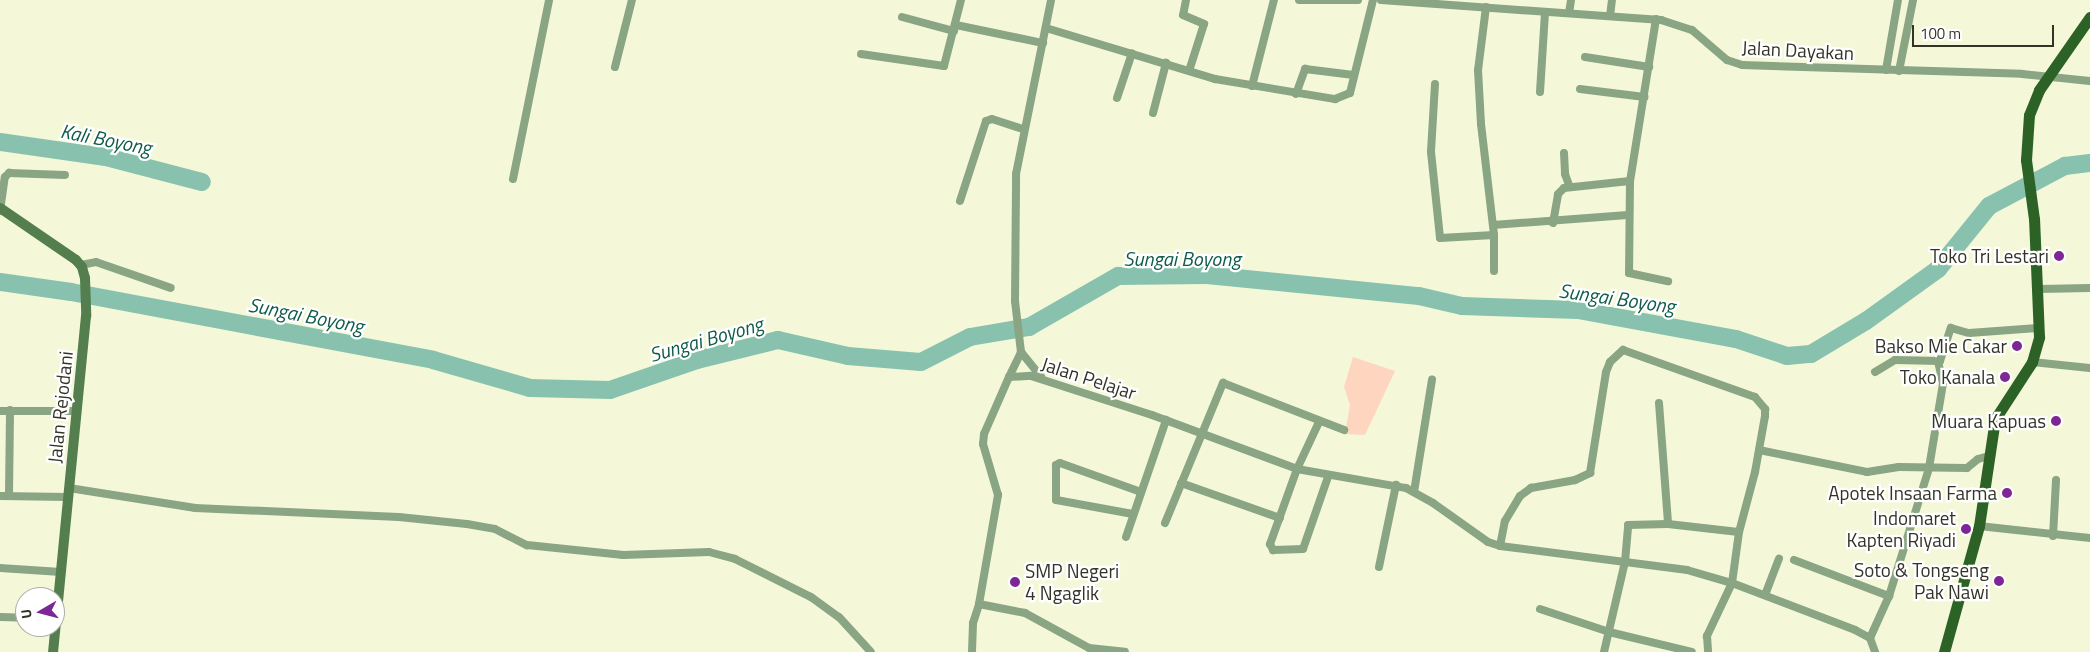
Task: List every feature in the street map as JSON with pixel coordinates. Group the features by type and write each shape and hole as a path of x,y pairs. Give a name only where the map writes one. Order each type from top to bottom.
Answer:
{"main road":[{"path":"1944,652 1979,526 1998,409 2032,362 2039,328 2039,289 2034,219 2026,160 2029,115 2047,78 2090,17"},
{"path":"0,209 81,265"},
{"name":"Jalan Rejodani","path":"59,587 86,316 85,278 81,265"},
{"name":"Jalan Rejodani","path":"53,652 54,637"}],"street":[{"path":"513,179 549,0"},
{"path":"615,67 632,0"},
{"path":"861,54 942,67 962,0"},
{"path":"972,652 973,624 979,604 998,495 983,444 984,434 1021,352 1015,301 1014,196 1023,129 1051,0"},
{"path":"1186,0 1183,15 1204,26 1189,71"},
{"path":"1252,86 1274,0"},
{"path":"1299,0 1358,0"},
{"path":"1046,28 1189,71 1252,86 1324,99 1345,96 1350,93 1373,0"},
{"name":"Jalan Dayakan","path":"1381,0 1656,19 1692,30 1734,63 1899,71 2022,74 2090,81"},
{"path":"1569,13 1571,0"},
{"path":"1610,16 1612,0"},
{"path":"1886,70 1898,0"},
{"path":"1899,71 1913,0"},
{"path":"1486,7 1478,70 1481,124 1494,235 1494,271"},
{"path":"1540,92 1545,12"},
{"path":"902,17 1043,43"},
{"path":"1656,19 1630,181 1628,215 1629,273 1668,281"},
{"path":"1116,98 1132,53"},
{"path":"1585,58 1649,67"},
{"path":"1153,113 1166,64"},
{"path":"1296,94 1305,69 1354,75"},
{"path":"1435,84 1431,152 1440,238 1494,235"},
{"path":"1580,89 1645,97"},
{"path":"960,201 986,121 992,119 1023,129"},
{"path":"1564,153 1565,174 1569,186"},
{"path":"0,209 5,177 8,173 64,175"},
{"path":"1553,223 1560,191 1569,186 1630,181"},
{"path":"1493,225 1553,223 1628,215"},
{"path":"81,265 96,262 171,288"},
{"path":"2039,289 2090,288"},
{"path":"1875,652 1870,638 1889,596 1929,468 1944,383 1938,362 1951,328 1967,332 2039,328"},
{"path":"1500,546 1505,521 1520,496 1531,488 1575,480 1590,473 1606,372 1610,362 1623,350 1755,397 1765,409 1759,450 1739,532 1732,583 1707,636 1708,652"},
{"path":"1021,352 1041,377"},
{"path":"1875,372 1895,360 1938,362"},
{"path":"2032,362 2090,368"},
{"name":"Jalan Pelajar","path":"1010,377 1041,377 1166,420 1297,469 1328,477 1396,485 1414,492 1488,542 1500,546 1687,570 1732,583 1870,638"},
{"path":"1414,492 1432,379"},
{"path":"1166,523 1223,383 1319,422 1344,430"},
{"path":"1660,403 1668,524"},
{"path":"9,495 10,410"},
{"path":"0,411 76,411"},
{"path":"1126,537 1166,420"},
{"path":"1319,422 1297,469 1271,549 1278,552 1302,550 1328,477"},
{"path":"1759,450 1867,472 1899,467 1967,468 1978,459 1989,456"},
{"path":"1133,514 1056,500 1056,464 1060,463 1141,492"},
{"path":"2053,536 2056,480"},
{"path":"1181,483 1280,518"},
{"path":"1379,567 1396,485"},
{"path":"0,496 69,493 195,508 399,518 476,525 495,529 528,545 623,555 709,552 735,559 811,597 839,617 871,652"},
{"path":"1604,652 1626,562 1628,525 1668,524 1739,532"},
{"path":"1979,526 2053,536 2090,538"},
{"path":"1765,596 1779,560"},
{"path":"1794,560 1889,596"},
{"path":"0,568 61,572"},
{"path":"979,604 1025,613 1089,648 1125,652"},
{"path":"1540,610 1609,632 1688,651"},
{"path":"0,617 15,618"}],"shaded area":[{"path":"1353,357 1395,371 1365,435 1345,434 1350,405 1344,387"}],"waterway":[{"name":"Kali Boyong","path":"0,142 106,157 202,182"},
{"name":"Sungai Boyong","path":"0,282 71,292 433,360 530,388 610,390 697,360 778,340 848,356 921,362 970,337 1029,327 1118,276 1207,275 1419,296 1462,306 1578,310 1736,339 1787,356 1811,354 1866,321 1938,269 1989,206 2065,166 2090,163"}],"place":[{"name":"Toko Tri Lestari","path":"2059,256"},
{"name":"Bakso Mie Cakar","path":"2017,346"},
{"name":"Toko Kanala","path":"2005,377"},
{"name":"Muara Kapuas","path":"2056,421"},
{"name":"Apotek Insaan Farma","path":"2007,493"},
{"name":"Indomaret Kapten Riyadi","path":"1966,529"},
{"name":"Soto & Tongseng Pak Nawi","path":"1999,581"},
{"name":"SMP Negeri 4 Ngaglik","path":"1015,582"}]}
